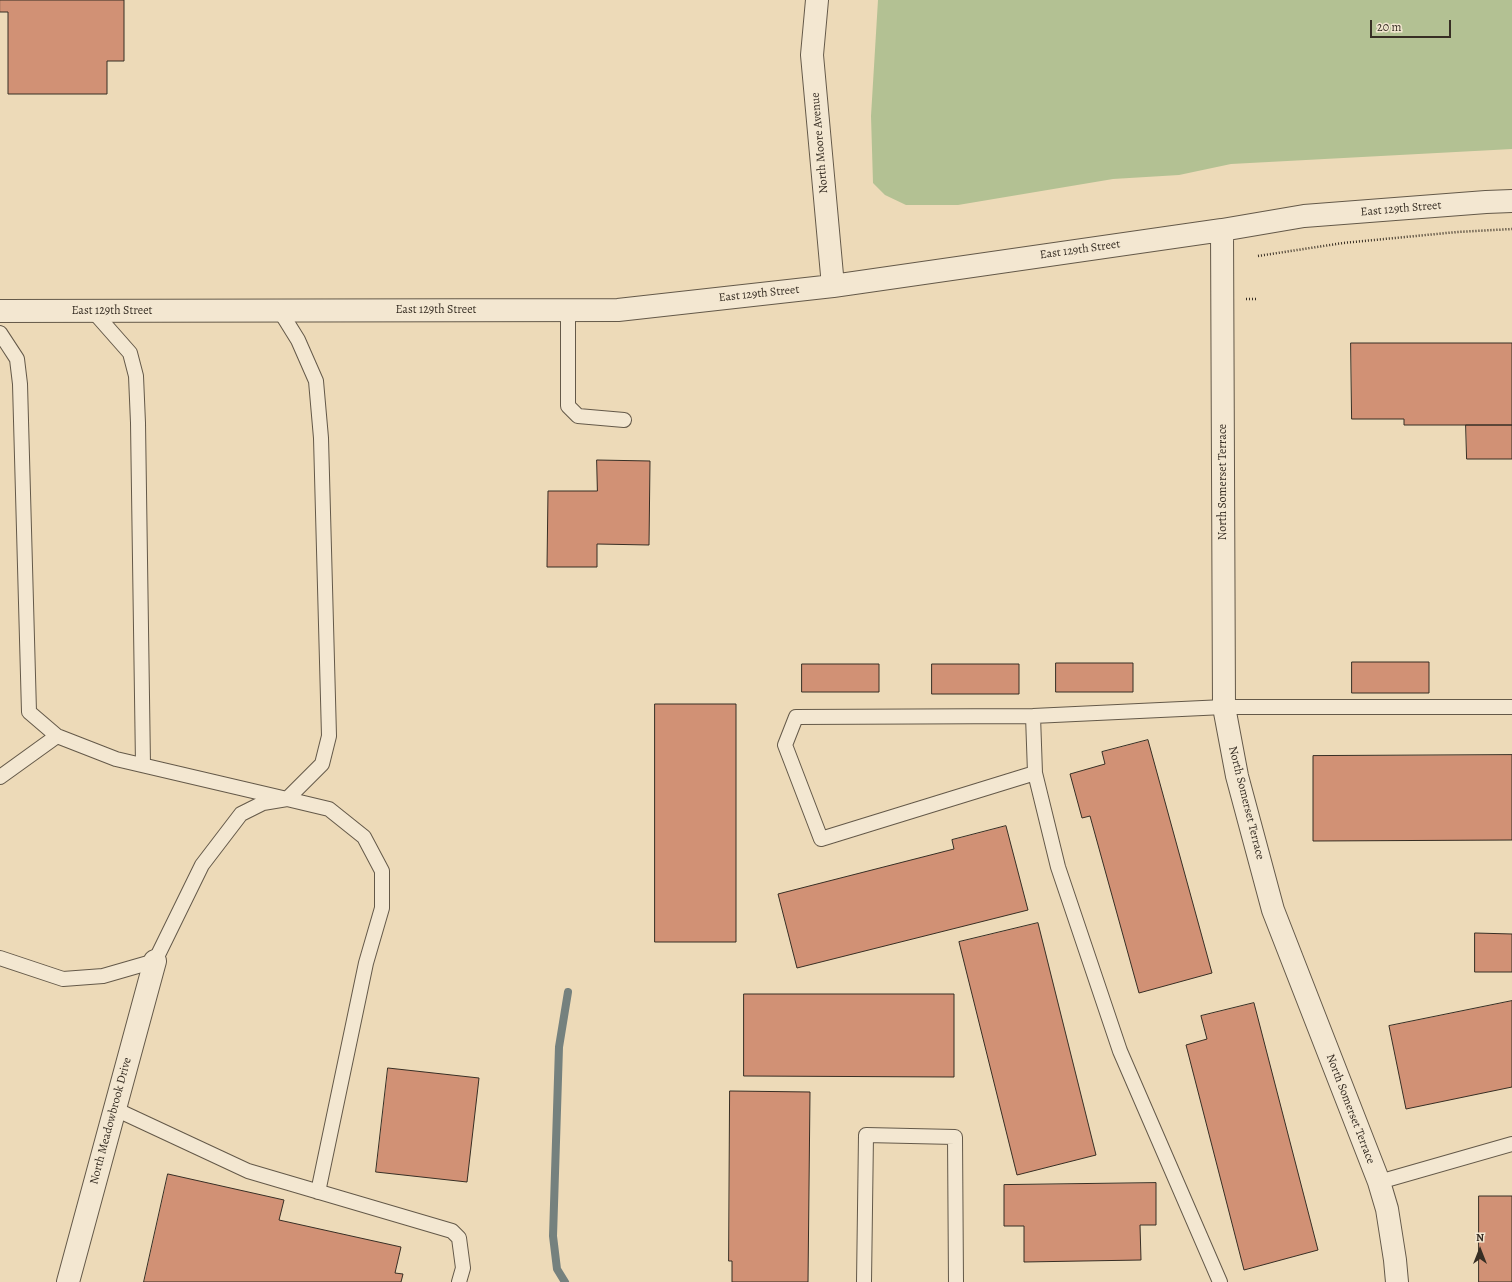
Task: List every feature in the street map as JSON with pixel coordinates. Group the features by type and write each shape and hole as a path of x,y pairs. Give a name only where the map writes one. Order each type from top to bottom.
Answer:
{"street":[{"name":"North Moore Avenue","path":"817,0 812,55 833,286"},
{"name":"East 129th Street","path":"0,311 618,310 833,286 1222,230 1304,216 1512,201"},
{"name":"North Somerset Terrace","path":"1222,230 1224,707 1237,776 1273,910 1378,1182 1387,1209 1397,1282"},
{"name":"North Meadowbrook Drive","path":"68,1282 155,961"}],"lane":[{"path":"568,310 568,406 578,416 624,420"},
{"path":"93,311 130,353 136,376 143,765"},
{"path":"0,958 63,979 103,976 155,961 202,865 241,814 264,803 287,799 322,764 329,736 321,438 316,381 298,340 280,311"},
{"path":"0,332 17,359 20,384 29,712 57,736 116,759 329,809 364,837 382,871 382,908 366,963 318,1192"},
{"path":"1035,773 821,839 785,745 796,717 1034,716 1224,707 1512,707"},
{"path":"1034,716 1035,773 1058,867 1120,1051 1220,1282"},
{"path":"0,777 57,736"},
{"path":"115,1110 248,1171 452,1231 459,1238 463,1268 459,1282"},
{"path":"864,1282 866,1135 954,1137 956,1282"},
{"path":"1378,1182 1512,1144"}],"path":[{"path":"1258,256 1343,243 1457,232 1512,229"}],"green space":[{"path":"878,0 1512,0 1512,149 1231,164 1179,175 1113,179 958,205 906,205 885,195 873,183 871,116"}],"building":[{"path":"0,0 124,0 124,61 107,61 107,94 8,94 8,12 0,12"},
{"path":"1351,343 1512,343 1512,425 1404,425 1404,419 1352,419"},
{"path":"1466,425 1512,425 1512,459 1467,459"},
{"path":"597,460 650,461 649,545 597,544 597,567 547,567 548,491 597,491"},
{"path":"1352,662 1429,662 1429,693 1352,693"},
{"path":"1056,663 1133,663 1133,692 1056,692"},
{"path":"802,664 879,664 879,692 802,692"},
{"path":"932,664 1019,664 1019,694 932,694"},
{"path":"655,704 736,704 736,942 655,942"},
{"path":"1148,740 1212,973 1139,993 1090,816 1082,818 1070,774 1105,764 1102,752"},
{"path":"1512,755 1512,840 1313,841 1313,756"},
{"path":"1006,826 1028,910 797,968 778,894 954,849 952,840"},
{"path":"1038,923 1096,1155 1017,1175 959,942"},
{"path":"1475,933 1512,934 1512,972 1475,972"},
{"path":"744,994 954,994 954,1077 744,1076"},
{"path":"1512,1001 1512,1087 1406,1109 1389,1026"},
{"path":"1254,1003 1318,1250 1244,1270 1186,1045 1207,1039 1201,1016"},
{"path":"388,1068 479,1078 467,1182 376,1172"},
{"path":"730,1091 810,1092 808,1282 732,1282 732,1261 729,1261"},
{"path":"168,1174 284,1200 279,1220 401,1247 395,1273 403,1274 401,1282 144,1282"},
{"path":"1156,1183 1156,1225 1140,1225 1141,1260 1024,1262 1024,1226 1004,1226 1004,1185"},
{"path":"1479,1196 1512,1196 1512,1282 1479,1282"}],"waterway":[{"path":"565,1282 557,1269 553,1236 559,1047 568,992"}]}
